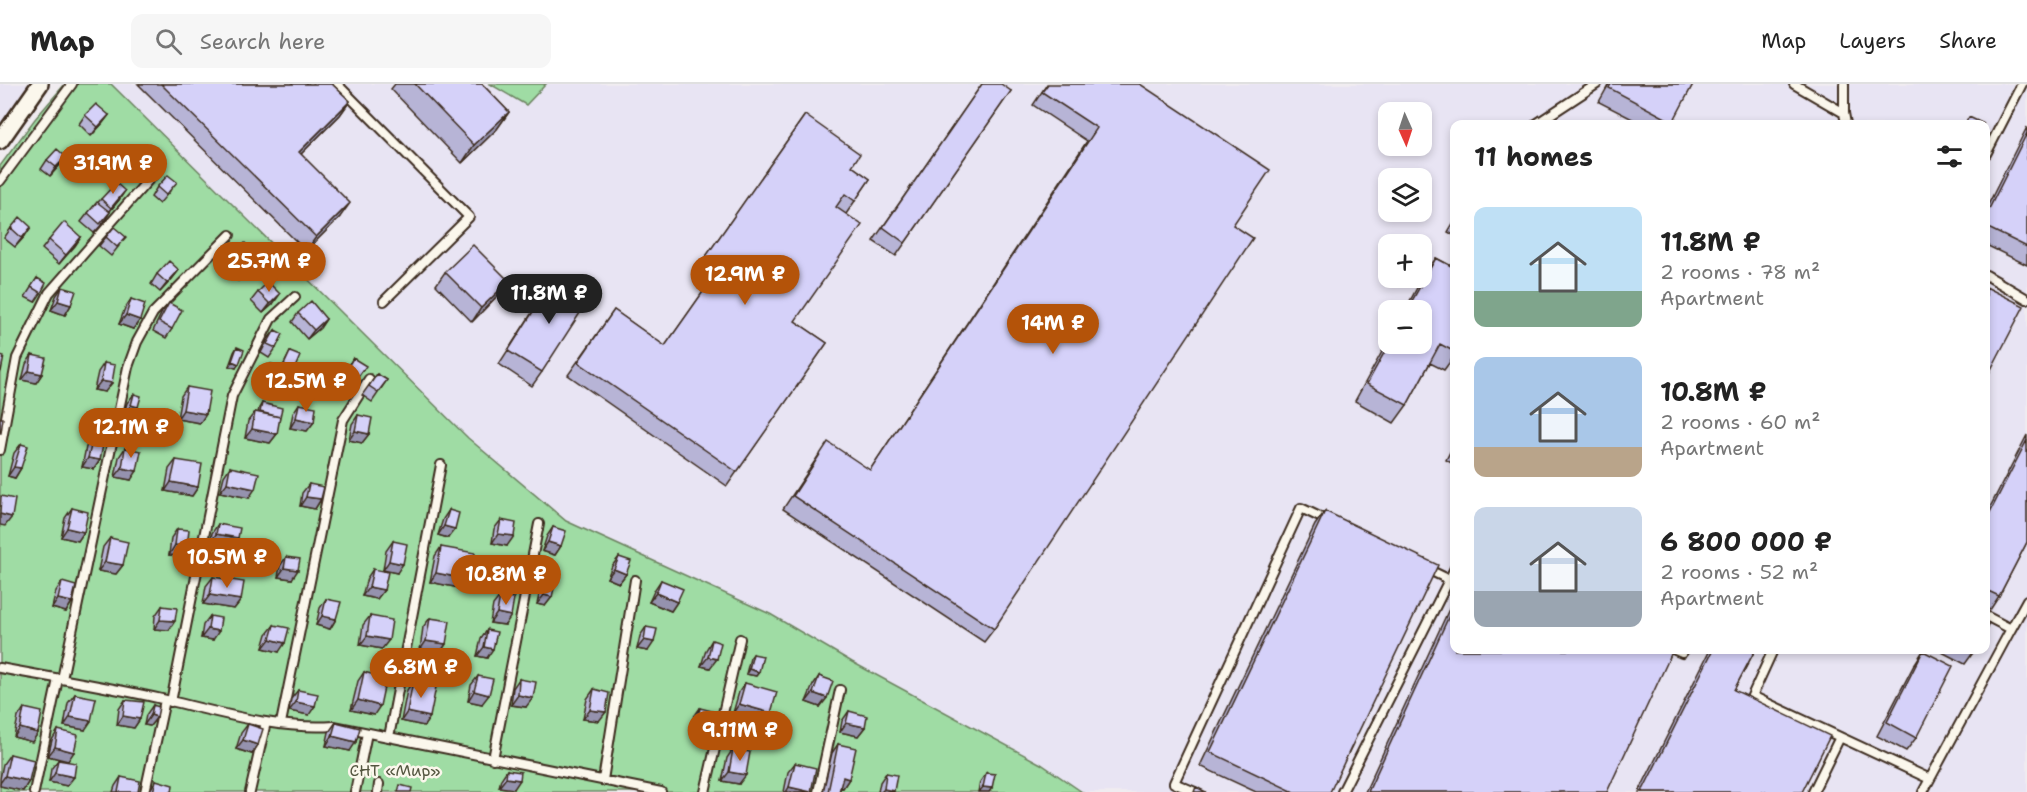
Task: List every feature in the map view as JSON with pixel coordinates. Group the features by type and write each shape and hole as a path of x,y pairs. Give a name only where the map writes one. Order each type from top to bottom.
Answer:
{"street":[{"path":"0,141 40,84"}],"lane":[{"path":"0,181 72,84"},
{"path":"337,84 470,217 384,301"},
{"path":"1542,120 1597,84"},
{"path":"1794,84 1844,113"},
{"path":"1844,84 1845,120"},
{"path":"1990,145 2022,84"},
{"path":"0,450 17,358 49,293 159,168"},
{"path":"34,792 128,368 137,342 153,313 230,235"},
{"path":"1990,277 2027,299"},
{"path":"145,792 168,701 232,396 270,319 295,297"},
{"path":"280,723 343,420 369,379"},
{"path":"389,737 441,465"},
{"path":"1195,792 1174,783 1301,508 1332,523"},
{"path":"493,759 539,525"},
{"path":"1416,564 1448,579"},
{"path":"1342,792 1450,576"},
{"path":"603,780 635,580"},
{"path":"1923,792 2027,600"},
{"path":"1990,618 2011,629"},
{"path":"705,792 740,639"},
{"path":"1771,654 1752,696 1930,779"},
{"path":"0,668 266,722 315,727 334,726 661,792"},
{"path":"818,792 840,690"},
{"path":"250,792 266,722"},
{"path":"355,792 367,733"},
{"path":"1813,792 1840,736"}],"shaded area":[{"path":"0,84 31,84 0,124"},
{"path":"111,84 490,84 526,105 546,84 2027,84 2027,792 1082,792 1041,764 852,662 770,614 566,521 468,438"}],"green space":[{"name":"СНТ «Мир»","path":"65,84 111,84 468,438 566,521 770,614 852,662 1041,764 1082,792 0,792 0,166"},
{"path":"490,84 546,84 526,105"}],"building":[{"path":"161,84 332,84 350,101 299,152 350,203 316,237"},
{"path":"415,84 482,84 509,112 474,145"},
{"path":"982,84 1001,84 1011,91 905,243 883,227"},
{"path":"1048,84 1140,84 1270,170 1233,225 1253,238 994,629 793,496 828,442 870,470 1097,128 1042,92"},
{"path":"1611,84 1693,84 1674,120 1669,120 1609,88"},
{"path":"96,104 109,115 98,127 85,115"},
{"path":"805,115 860,154 852,166 870,179 855,201 845,194 836,207 862,225 795,321 827,343 737,472 578,362 614,310 665,346 717,272 702,262"},
{"path":"2027,133 2027,247 1990,229 1990,207"},
{"path":"57,149 66,157 56,167 47,160"},
{"path":"168,175 177,182 166,195 157,187"},
{"path":"116,183 125,191 111,208 101,199"},
{"path":"97,202 110,212 100,224 88,213"},
{"path":"20,217 31,227 22,238 11,228"},
{"path":"64,222 81,237 66,255 49,240"},
{"path":"114,227 126,237 117,247 106,237"},
{"path":"245,243 259,258 244,272 230,257"},
{"path":"473,245 509,281 481,308 445,272"},
{"path":"1436,258 1450,265 1450,349 1440,344 1407,405 1367,384 1384,354 1432,354 1432,300 1413,300 1419,288 1432,288 1432,265"},
{"path":"169,261 179,270 167,283 157,274"},
{"path":"555,277 589,299 542,372 508,351"},
{"path":"37,278 46,283 41,293 31,287"},
{"path":"268,282 280,294 270,304 258,292"},
{"path":"62,287 76,291 71,305 58,301"},
{"path":"1990,289 2024,306 1990,371"},
{"path":"131,299 145,304 140,320 126,315"},
{"path":"311,301 326,319 314,330 298,313"},
{"path":"169,303 182,310 172,329 159,322"},
{"path":"275,330 283,334 276,348 267,344"},
{"path":"237,347 244,350 239,364 232,361"},
{"path":"290,352 300,356 294,370 284,365"},
{"path":"0,355 4,356 1,372 0,372"},
{"path":"32,355 46,358 42,374 29,371"},
{"path":"353,358 366,366 358,377 346,370"},
{"path":"104,363 115,365 112,383 101,381"},
{"path":"271,364 293,372 287,387 266,379"},
{"path":"377,374 387,380 378,392 369,386"},
{"path":"187,387 210,391 206,414 183,410"},
{"path":"134,394 141,396 138,407 131,405"},
{"path":"262,403 282,408 280,417 260,412"},
{"path":"299,404 316,407 314,422 296,418"},
{"path":"255,412 280,417 277,434 252,429"},
{"path":"358,415 372,418 369,434 355,431"},
{"path":"0,418 3,418 1,433 0,433"},
{"path":"102,422 110,424 108,434 100,433"},
{"path":"93,438 104,440 100,460 88,458"},
{"path":"2027,440 2027,542 1999,596 1990,592 1990,512"},
{"path":"21,444 28,446 21,468 14,467"},
{"path":"125,448 141,451 137,471 122,468"},
{"path":"176,460 202,464 198,487 171,482"},
{"path":"230,467 259,473 255,489 227,483"},
{"path":"309,484 324,487 321,499 306,497"},
{"path":"1,496 15,499 12,517 0,514"},
{"path":"72,508 88,512 84,532 67,528"},
{"path":"449,510 459,513 455,529 444,526"},
{"path":"1325,511 1438,565 1330,792 1294,792 1210,752"},
{"path":"501,520 516,523 514,536 498,534"},
{"path":"218,524 240,528 238,538 216,534"},
{"path":"553,527 566,531 561,546 548,542"},
{"path":"177,529 189,530 187,547 175,545"},
{"path":"110,538 128,542 123,565 105,562"},
{"path":"393,541 407,544 403,564 389,561"},
{"path":"219,543 234,546 231,561 216,558"},
{"path":"441,547 475,553 471,580 436,573"},
{"path":"286,557 300,559 298,570 284,568"},
{"path":"619,557 631,561 626,574 614,569"},
{"path":"373,569 388,572 384,590 369,587"},
{"path":"213,577 244,582 241,600 210,595"},
{"path":"661,580 683,589 677,602 656,593"},
{"path":"62,582 76,586 72,602 58,599"},
{"path":"547,582 555,584 552,597 544,595"},
{"path":"500,596 514,598 511,616 497,613"},
{"path":"326,599 341,602 336,619 322,616"},
{"path":"162,606 177,608 175,621 160,620"},
{"path":"1450,614 1450,654 1671,654 1607,792 1368,792"},
{"path":"210,616 221,618 219,631 208,629"},
{"path":"370,616 392,620 389,640 367,636"},
{"path":"430,618 450,621 446,644 426,641"},
{"path":"274,625 289,628 285,643 270,639"},
{"path":"646,627 657,629 654,642 644,640"},
{"path":"487,630 497,632 493,649 484,647"},
{"path":"712,640 721,643 717,659 708,657"},
{"path":"753,654 763,656 759,672 749,669"},
{"path":"1711,654 1753,654 1734,690 1830,736 1802,792 1642,792"},
{"path":"1921,654 1929,654 1953,666 1916,738 1887,722"},
{"path":"364,672 386,678 380,706 358,700"},
{"path":"478,676 493,679 489,695 474,691"},
{"path":"819,676 833,681 827,698 813,693"},
{"path":"519,679 536,682 533,698 518,695"},
{"path":"413,681 436,687 430,717 407,712"},
{"path":"745,683 777,692 771,713 739,704"},
{"path":"594,689 609,693 606,712 590,710"},
{"path":"298,690 318,694 315,706 296,702"},
{"path":"75,694 96,698 91,721 70,717"},
{"path":"125,700 144,702 140,719 123,716"},
{"path":"153,705 159,707 157,717 151,715"},
{"path":"24,708 42,712 38,733 20,728"},
{"path":"700,708 712,711 709,727 697,724"},
{"path":"849,711 867,716 865,727 846,723"},
{"path":"740,721 750,723 747,735 738,733"},
{"path":"336,722 360,728 356,742 332,736"},
{"path":"248,724 263,729 258,745 243,740"},
{"path":"58,730 78,735 74,752 55,747"},
{"path":"838,744 856,748 849,779 843,777 839,792 828,792"},
{"path":"733,749 750,752 746,775 729,772"},
{"path":"10,754 34,760 29,781 5,776"},
{"path":"58,760 76,763 74,777 55,773"},
{"path":"795,763 816,768 811,792 789,787"},
{"path":"507,770 521,772 520,780 506,778"},
{"path":"886,773 897,775 894,791 884,789"},
{"path":"986,773 995,774 992,788 983,787"},
{"path":"121,777 140,781 138,792 118,792"},
{"path":"156,780 173,785 172,792 153,792"},
{"path":"400,785 412,788 411,792 398,792"},
{"path":"1196,787 1206,792 1194,792"}]}
